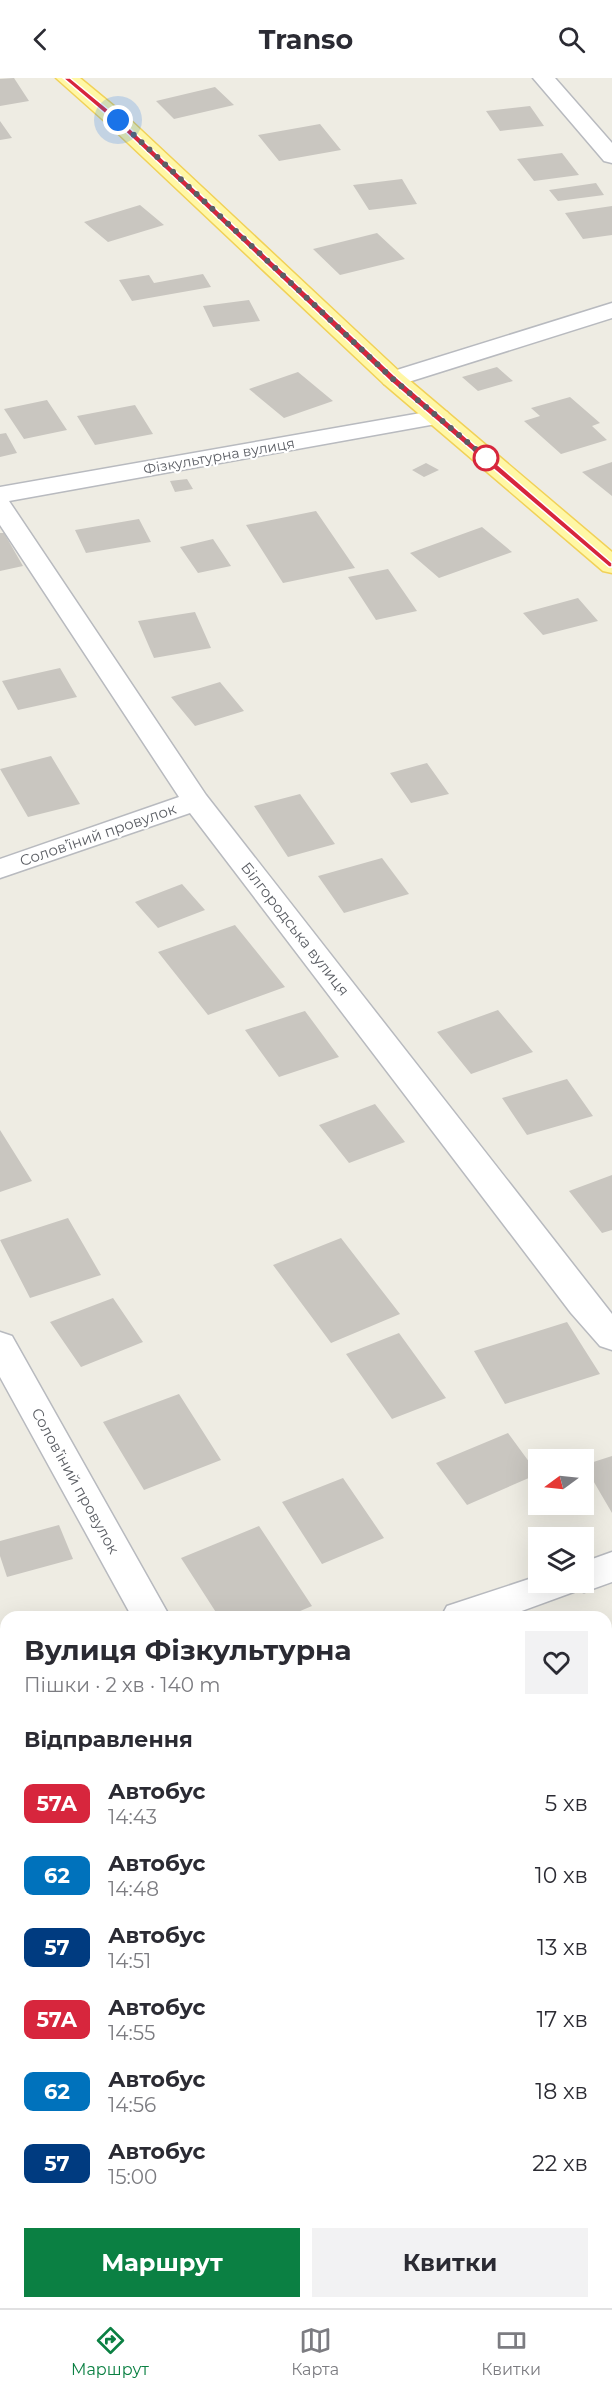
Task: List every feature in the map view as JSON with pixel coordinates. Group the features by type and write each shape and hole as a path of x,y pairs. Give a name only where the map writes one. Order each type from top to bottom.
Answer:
{"main road":[{"path":"67,78 118,120 393,379 612,565"}],"street":[{"path":"544,78 612,156"},
{"path":"393,379 612,310"},
{"name":"Фізкультурна вулиця","path":"0,495 438,417"},
{"name":"Білгородська вулиця","path":"0,506 196,801 568,1285 612,1337"},
{"name":"Соловʼїний провулок","path":"0,870 196,801"},
{"name":"Соловʼїний провулок","path":"0,1345 148,1611"},
{"path":"594,1573 612,1567"},
{"path":"478,1611 533,1593"}],"building":[{"path":"14,78 29,101 0,106 0,79"},
{"path":"215,87 234,105 174,119 156,101"},
{"path":"530,106 544,126 500,131 486,111"},
{"path":"0,121 12,138 0,140"},
{"path":"320,124 341,150 279,161 258,135"},
{"path":"562,153 579,175 534,181 517,159"},
{"path":"402,179 417,204 369,210 353,185"},
{"path":"596,183 604,195 558,201 549,190"},
{"path":"140,205 164,225 108,242 84,222"},
{"path":"612,206 612,235 583,239 565,213"},
{"path":"377,233 405,259 340,275 313,249"},
{"path":"203,274 211,287 132,301 119,280 149,275 154,283"},
{"path":"249,300 260,321 213,327 203,306"},
{"path":"497,367 513,381 478,391 462,377"},
{"path":"298,372 333,401 284,418 249,389"},
{"path":"570,397 600,423 592,426 607,440 561,454 524,421 540,416 531,408"},
{"path":"47,400 67,430 24,439 4,409"},
{"path":"135,405 153,434 95,445 77,416"},
{"path":"6,433 17,453 0,457 0,434"},
{"path":"612,462 612,496 582,472"},
{"path":"426,463 439,470 424,477 412,470"},
{"path":"187,479 193,489 175,492 170,481"},
{"path":"316,511 355,568 283,583 246,525"},
{"path":"139,519 151,542 86,553 75,530"},
{"path":"482,527 512,552 439,578 410,553"},
{"path":"0,533 4,533 23,566 0,571"},
{"path":"213,539 231,566 198,573 180,547"},
{"path":"388,569 417,611 376,620 348,577"},
{"path":"578,598 598,621 543,635 523,613"},
{"path":"195,612 211,648 154,658 138,621"},
{"path":"60,668 77,697 18,710 2,681"},
{"path":"220,682 244,711 195,726 171,697"},
{"path":"51,756 80,804 28,817 0,769"},
{"path":"427,763 449,794 411,803 390,773"},
{"path":"300,794 335,844 288,857 254,806"},
{"path":"382,858 409,894 344,913 318,876"},
{"path":"182,884 205,910 158,928 135,902"},
{"path":"235,925 285,987 208,1015 158,952"},
{"path":"498,1010 533,1052 471,1074 437,1032"},
{"path":"305,1011 339,1057 279,1077 245,1030"},
{"path":"567,1079 593,1116 527,1135 502,1098"},
{"path":"375,1104 405,1142 349,1163 319,1125"},
{"path":"0,1130 32,1181 0,1192"},
{"path":"612,1175 612,1230 602,1233 569,1191"},
{"path":"68,1218 101,1275 30,1298 0,1240"},
{"path":"341,1238 400,1314 331,1343 273,1265"},
{"path":"113,1298 143,1342 81,1367 50,1322"},
{"path":"567,1322 600,1374 505,1404 474,1351"},
{"path":"399,1333 446,1398 392,1419 346,1354"},
{"path":"179,1394 221,1460 144,1490 103,1422"},
{"path":"508,1433 528,1460 528,1478 467,1505 436,1463"},
{"path":"612,1456 612,1513 594,1482 594,1462"},
{"path":"343,1478 384,1538 322,1564 282,1502"},
{"path":"59,1525 73,1559 7,1577 0,1556 0,1541"},
{"path":"259,1526 312,1606 300,1611 215,1611 181,1558"}],"bus line":[{"name":"57А","path":"67,78 118,120 393,379 612,565"}],"route":[{"path":"118,120 393,379 486,458"}]}
